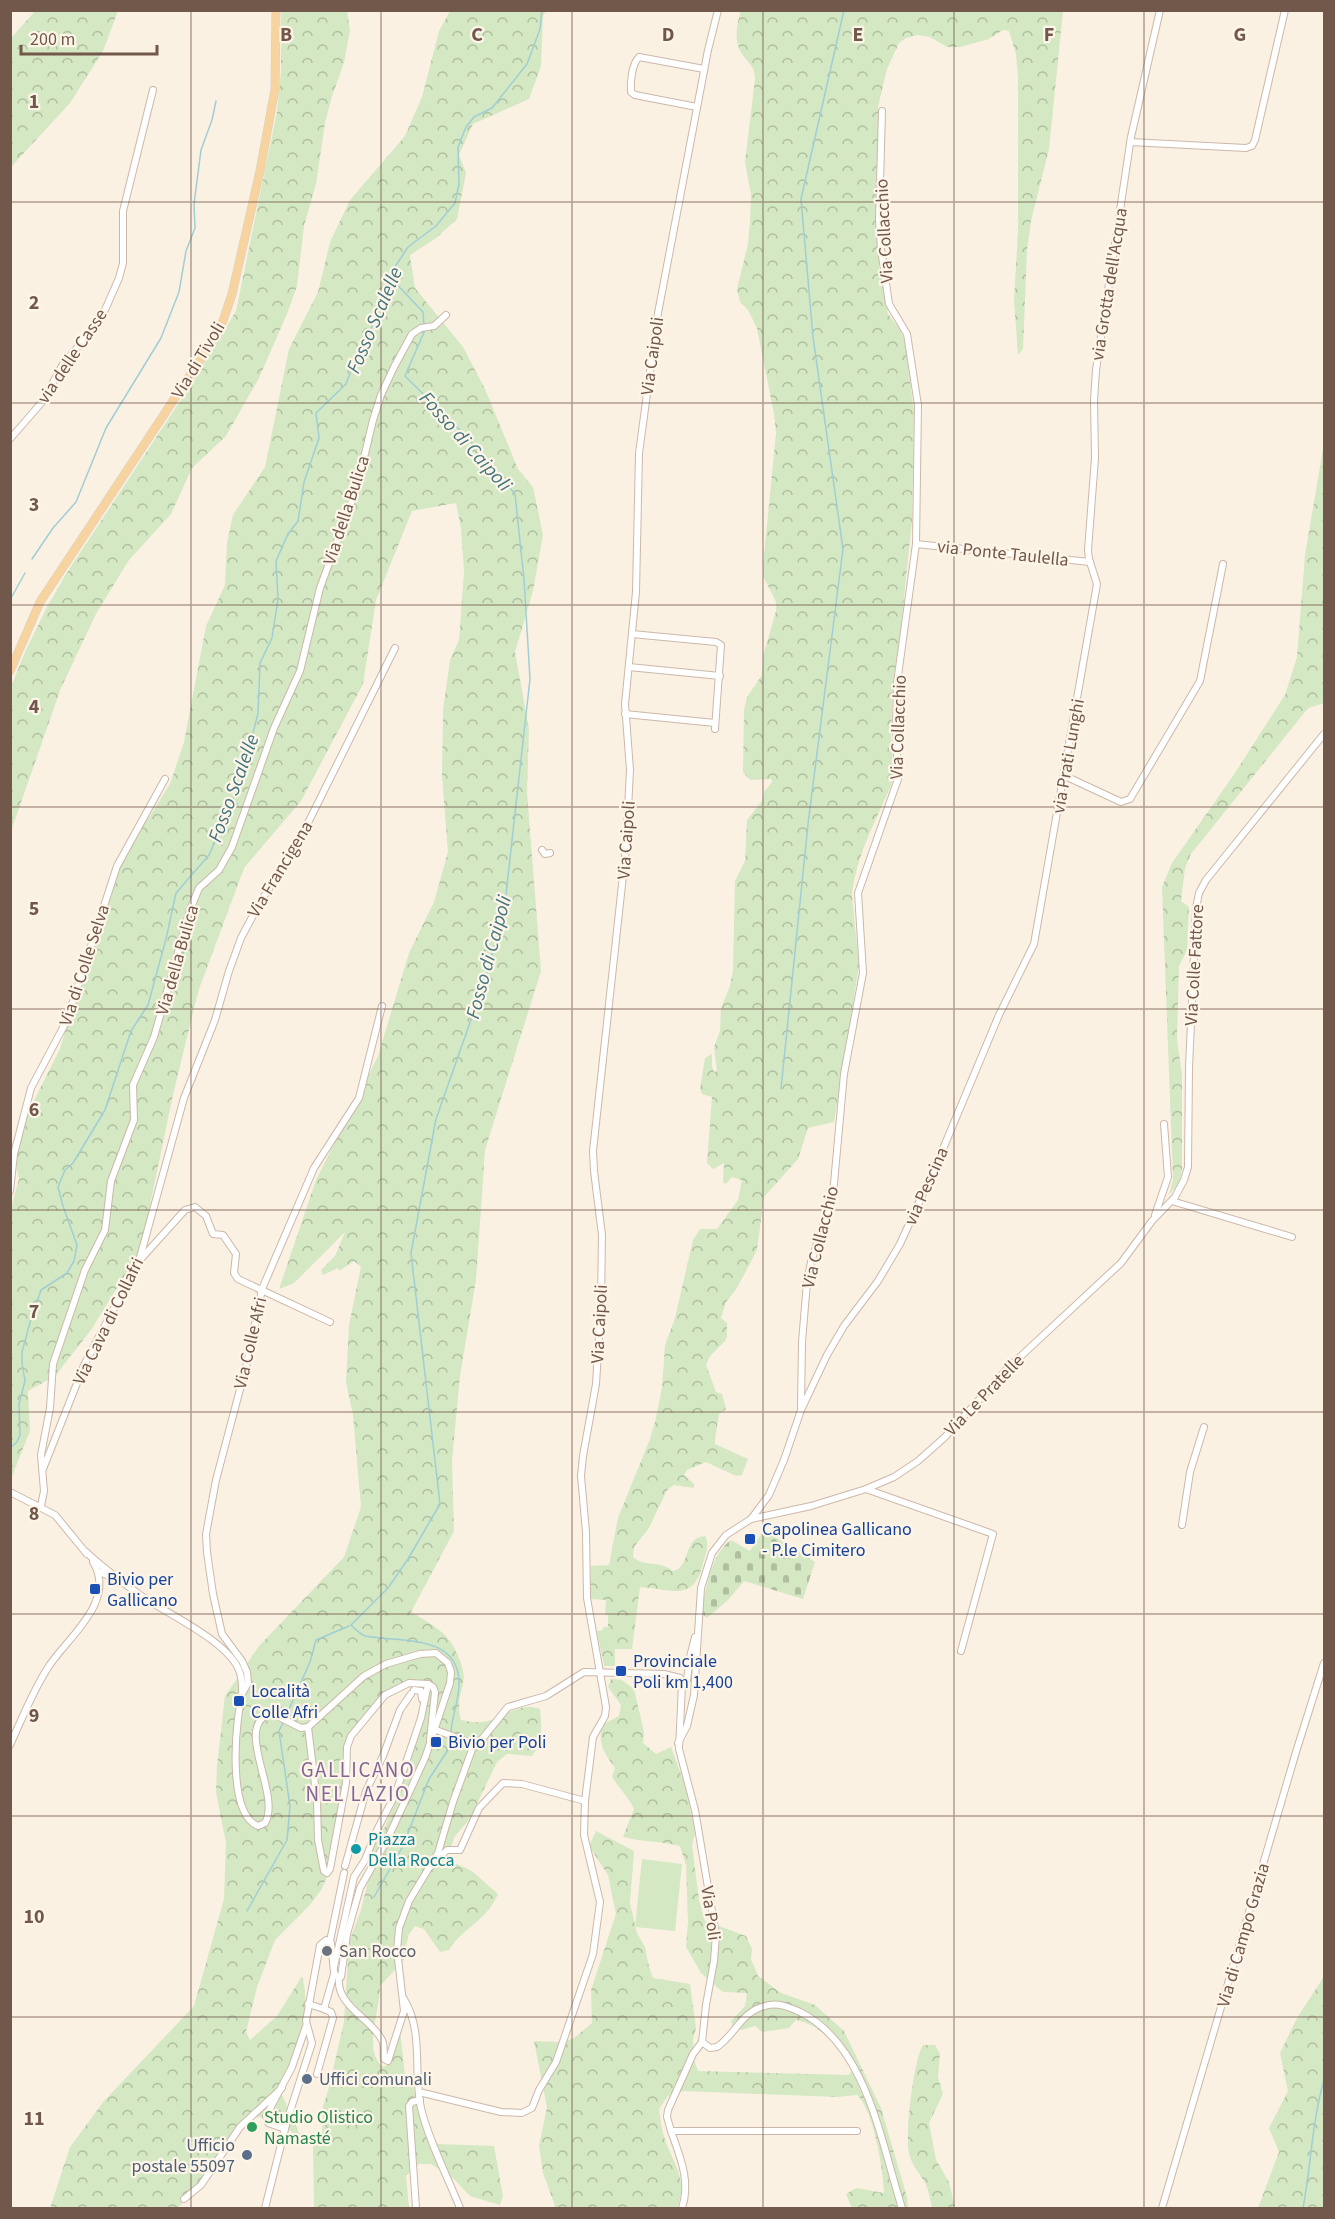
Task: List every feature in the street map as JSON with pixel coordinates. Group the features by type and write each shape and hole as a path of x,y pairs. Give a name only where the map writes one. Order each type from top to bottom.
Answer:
{"main road":[{"name":"Via di Tivoli","path":"10,670 40,602 210,345 225,314 246,239 273,103 276,74 276,10"}],"street":[{"name":"Via Caipoli","path":"419,2092 501,2112 522,2113 532,2108 539,2090 557,2060 589,1970 593,1952 600,1902 584,1835 585,1801 593,1737 606,1711 587,1598 581,1469 597,1376 603,1241 593,1151 626,848 630,766 625,714 637,580 639,447 658,307 704,69 718,10"},
{"name":"via Grotta dell'Acqua","path":"1090,562 1088,542 1096,454 1094,383 1130,142 1160,10"},
{"path":"1130,142 1246,148 1252,146 1256,140 1285,10"},
{"path":"697,107 633,94 630,89 633,70 636,60 640,57 704,69"},
{"name":"via delle Casse","path":"10,439 46,397 63,364 94,328 119,278 123,263 123,213 153,90"},
{"name":"Via Collacchio","path":"801,1410 802,1342 807,1278 833,1194 844,1074 863,969 858,891 898,779 896,730 898,679 916,544 918,405 907,334 890,306 883,266 879,219 882,111"},
{"name":"Via della Bulica","path":"41,1506 44,1494 42,1451 50,1404 53,1361 85,1270 105,1230 111,1181 134,1120 133,1085 154,1037 190,910 199,888 219,870 232,847 274,728 302,666 320,588 357,487 381,395 412,334 421,328 434,326 446,315"},
{"name":"via Ponte Taulella","path":"916,544 1090,562"},
{"name":"via Prati Lunghi","path":"1032,951 1038,932 1097,584 1090,562"},
{"path":"1065,776 1121,802 1130,799 1200,681 1224,564"},
{"path":"625,714 715,726 720,676 721,645 717,642 632,634"},
{"name":"Via Francigena","path":"184,1098 214,1020 243,934 304,832 395,648"},
{"path":"629,667 720,676"},
{"name":"Via Colle Fattore","path":"1172,1201 1182,1186 1188,1167 1189,1068 1198,895 1205,882 1324,734"},
{"name":"Via di Colle Selva","path":"10,1191 14,1154 31,1088 66,1023 117,866 165,780"},
{"path":"542,850 545,854 550,853"},
{"name":"via Pescina","path":"801,1410 837,1337 896,1253 940,1156 996,1022 1032,951"},
{"name":"Via Colle Afri","path":"305,1727 276,1714 271,1713 264,1716 256,1732 256,1746 269,1803 267,1821 258,1826 250,1822 245,1814 239,1791 237,1732 243,1692 248,1683 247,1672 242,1660 222,1634 212,1589 206,1537 219,1468 248,1359 262,1289 314,1168 358,1100 365,1082 382,1006"},
{"name":"Via Cava di Collafri","path":"42,1472 85,1363 139,1261 184,1098"},
{"path":"1154,1218 1168,1177 1164,1124"},
{"path":"1172,1201 1292,1237"},
{"name":"Via Le Pratelle","path":"751,1519 811,1506 866,1489 906,1470 945,1437 1007,1369 1121,1263 1154,1218 1172,1201"},
{"path":"139,1261 185,1210 195,1207 205,1214 213,1234 223,1235 235,1252 236,1278 330,1322"},
{"path":"678,1743 688,1722 695,1688 701,1588 712,1553 726,1535 751,1519 772,1489 801,1410"},
{"path":"1182,1525 1191,1466 1204,1427"},
{"path":"866,1489 993,1534 962,1651"},
{"path":"10,1492 41,1506 62,1521 101,1569 111,1578 128,1586"},
{"path":"101,1569 226,1651 238,1666 243,1692"},
{"path":"10,1745 49,1666 90,1615 99,1587 101,1569"},
{"path":"99,1587 111,1578"},
{"name":"Via Poli","path":"698,1628 690,1657 687,1680 682,1684 678,1743 695,1810 715,1930 715,1956 702,2042"},
{"path":"335,1974 343,1974 346,1940 361,1885 387,1839 430,1746 436,1730 451,1675 449,1666 444,1658 433,1653 406,1658 370,1672 305,1727 317,1801 318,1844 326,1873 330,1871 346,1783 347,1747 351,1736 385,1695 409,1683 432,1686 435,1692 430,1746"},
{"name":"Via di Campo Grazia","path":"1162,2208 1324,1663"},
{"path":"422,1713 420,1708 423,1694 419,1690 412,1692 400,1710 383,1756 366,1791 352,1839 330,1941 331,1960 340,1990 357,2013 375,2031 382,2042 383,2058 387,2061 390,2059 402,2018 403,1998 397,1953 398,1931 408,1904 439,1851 472,1744 482,1739 508,1707 546,1696 581,1673 676,1676 680,1678 682,1684"},
{"path":"324,2009 335,1974 354,1879 394,1798 422,1713 428,1684"},
{"path":"436,1730 472,1744"},
{"path":"430,1867 447,1850 460,1850 478,1809 502,1783 522,1784 585,1801"},
{"path":"285,2129 268,2122 266,2118 298,2051 306,2025 320,1945 325,1940 330,1941"},
{"path":"403,1998 411,2012 415,2026 419,2092 424,2118 460,2208"},
{"path":"308,2004 331,2012 333,2016 317,2074"},
{"path":"682,2208 686,2195 686,2178 667,2117 668,2110 693,2054 702,2042 710,2048 719,2046 750,2013 768,2005 791,2008 822,2025 841,2046 856,2071 875,2121 902,2208"},
{"path":"265,2208 289,2113 311,2047 311,2037 306,2025"},
{"path":"311,2047 323,2052"},
{"path":"184,2199 201,2185 240,2127 282,2088"},
{"path":"416,2208 409,2106 412,2102 420,2100"},
{"path":"671,2131 857,2131"}],"green space":[{"path":"36,10 118,11 103,51 70,103 11,167 11,38"},
{"path":"741,10 1063,11 1049,149 1031,221 1027,250 1023,349 1018,355 1014,301 1018,231 1018,77 1016,54 1009,31 1003,30 989,39 960,47 947,47 930,37 918,35 906,38 899,43 887,69 878,107 879,268 888,314 905,341 914,412 912,521 893,683 891,740 894,770 892,783 867,838 854,881 852,896 859,966 834,1122 808,1128 798,1159 764,1197 757,1250 737,1288 726,1302 721,1318 727,1323 727,1337 710,1356 706,1365 716,1392 722,1394 726,1409 719,1414 715,1444 748,1459 742,1475 736,1476 706,1462 687,1470 684,1475 694,1484 694,1488 674,1485 667,1490 649,1528 634,1547 633,1557 642,1562 662,1565 673,1571 682,1564 693,1541 705,1536 707,1549 699,1576 688,1589 680,1591 640,1587 632,1649 615,1649 615,1666 604,1666 597,1631 608,1627 608,1615 605,1615 606,1600 590,1599 591,1566 609,1565 618,1518 650,1439 662,1388 665,1345 675,1318 693,1240 700,1229 717,1229 738,1200 742,1180 732,1177 726,1184 723,1182 724,1163 713,1169 707,1163 712,1097 702,1094 700,1089 705,1058 712,1054 712,1067 714,1072 717,1071 714,1047 720,1031 721,1008 730,986 733,970 735,881 745,861 747,820 762,801 764,792 772,782 771,779 750,780 743,772 744,710 747,697 762,675 763,656 776,611 776,602 763,576 763,566 776,433 757,328 748,310 740,302 737,289 748,244 750,222 751,195 745,162 755,79 752,68 737,44 737,27"},
{"path":"281,11 347,11 350,30 344,63 325,123 316,184 304,226 297,286 259,378 226,436 192,468 171,514 129,560 97,612 61,688 11,831 11,687 25,652 66,574 190,386 236,311 277,112 281,71"},
{"path":"450,11 546,11 543,16 541,66 529,99 473,124 459,155 466,173 457,219 435,239 410,255 415,288 463,347 485,389 518,469 533,487 543,535 533,591 515,652 529,729 527,792 541,971 485,1150 476,1280 460,1376 452,1461 454,1531 411,1612 445,1635 461,1663 464,1680 459,1705 461,1720 489,1721 516,1709 531,1707 540,1709 541,1728 540,1739 532,1756 507,1754 497,1762 469,1820 455,1836 446,1859 472,1871 498,1894 493,1904 449,1950 440,1952 424,1929 415,1926 408,1936 404,1960 380,1986 373,2040 377,2060 383,2067 389,2064 400,2029 405,2075 411,2076 420,2117 438,2144 494,2146 503,2196 500,2205 470,2196 455,2180 431,2164 419,2164 406,2176 409,2208 314,2208 313,2146 308,2139 296,2136 282,2123 251,2115 206,2178 178,2208 50,2208 70,2147 104,2101 194,2006 224,1899 226,1843 216,1792 225,1696 259,1646 344,1557 361,1507 353,1415 346,1382 349,1325 361,1267 354,1261 339,1271 338,1268 323,1275 321,1270 335,1256 345,1232 294,1283 279,1289 316,1180 378,1056 409,953 434,902 448,852 442,775 443,710 450,660 459,640 464,572 461,528 456,503 412,511 376,600 363,684 301,801 244,868 198,992 173,1095 143,1246 91,1330 55,1376 28,1391 30,1431 11,1479 10,1212 19,1179 12,1144 60,1049 78,974 131,840 150,816 170,784 184,742 206,626 225,585 227,543 233,515 265,467 289,349 318,292 330,242 350,200 405,136 422,97 439,31","holes":["416,1682 430,1688 405,1777 384,1829 379,1830 371,1852 370,1873 361,1910 349,1942 344,2022 323,2106 322,2138 299,2133 279,2088 296,2047 304,2019 305,1990 302,1976 277,2016 250,2040 246,2032 257,1987 275,1940 310,1905 321,1890 330,1871 351,1736 385,1695"]},
{"path":"1324,443 1324,703 1309,708 1304,713 1191,854 1185,868 1181,901 1189,907 1187,950 1179,966 1177,1039 1182,1075 1182,1169 1179,1183 1169,1195 1173,1179 1162,887 1172,863 1233,776 1285,695 1297,657 1305,555"},
{"path":"764,1530 815,1562 803,1599 744,1581 728,1600 707,1618 701,1613 707,1584 718,1555 731,1540 750,1551"},
{"path":"611,1679 622,1680 634,1689 644,1732 643,1743 656,1754 671,1747 686,1788 695,1833 692,1845 699,1900 705,1921 746,1936 752,1949 751,1959 758,1976 781,1993 815,2005 844,2031 881,2108 907,2197 908,2208 852,2208 846,2194 856,2188 884,2193 880,2156 873,2127 857,2095 837,2097 684,2091 668,2096 659,2109 666,2143 680,2178 680,2197 677,2208 555,2208 543,2173 539,2146 547,2107 534,2041 557,2042 573,2039 592,2023 591,1990 616,1914 608,1875 589,1846 596,1831 634,1851 630,1903 637,1933 645,1947 653,1978 690,1984 696,2028 693,2039 694,2060 698,2071 849,2075 852,2069 829,2038 806,2023 796,2020 789,2028 763,2032 755,2026 742,2030 733,2029 731,2021 745,2006 747,1993 723,1992 701,1973 686,1947 688,1922 686,1865 680,1846 623,1837 634,1809 612,1776 615,1768 601,1743 602,1725 619,1716 621,1705 608,1687"},
{"path":"642,1859 682,1864 675,1931 635,1927"},
{"path":"1324,1972 1324,2208 1258,2208 1279,2152 1269,2128 1288,2091 1280,2053 1297,2018 1323,1978"},
{"path":"923,2045 935,2045 940,2054 938,2077 943,2094 929,2123 936,2160 949,2182 955,2208 932,2208 926,2184 914,2166 908,2147 910,2100 919,2054"}],"waterway":[{"name":"Fosso Scalelle","path":"10,1448 17,1442 20,1435 19,1404 25,1381 22,1352 31,1319 41,1290 67,1273 74,1261 77,1245 58,1187 65,1170 73,1163 105,1110 131,1031 148,1005 176,893 209,855 231,805 246,762 258,713 260,663 272,638 278,599 276,561 288,534 298,521 304,482 319,438 316,413 346,384 353,366 365,347 389,276 408,247 436,226 455,203 459,184 458,147 466,127 474,117 492,108 527,64 540,29 542,10"},
{"path":"781,1089 808,824 843,549 813,337 801,199 844,10"},
{"path":"32,559 53,528 76,502 106,428 161,338 179,292 186,251 195,228 194,204 201,150 216,101"},
{"name":"Fosso di Caipoli","path":"389,276 423,312 424,326"},
{"name":"Fosso di Caipoli","path":"425,330 405,376 467,437 515,494 524,579 530,679 504,912 484,983 436,1119 411,1253 440,1504 388,1588 351,1625 365,1636 424,1643 448,1655 456,1666 459,1681 451,1732"},
{"path":"10,600 25,573"},
{"name":"Fosso di Caipoli","path":"286,1716 310,1662 316,1640 349,1626"},
{"name":"Fosso di Caipoli","path":"247,1911 287,1840 290,1806 279,1731 284,1721"},
{"name":"Fosso di Caipoli","path":"374,1897 403,1846 429,1779 448,1750 451,1740"},
{"path":"1303,2208 1317,2111 1324,2080"}],"place":[{"name":"Capolinea Gallicano - P.le Cimitero","path":"750,1539"},
{"name":"Bivio per Gallicano","path":"95,1589"},
{"name":"Provinciale Poli km 1,400","path":"621,1671"},
{"name":"Località Colle Afri","path":"239,1701"},
{"name":"Bivio per Poli","path":"436,1742"},
{"name":"Piazza Della Rocca","path":"356,1849"},
{"name":"San Rocco","path":"327,1951"},
{"name":"Uffici comunali","path":"307,2079"},
{"name":"Studio Olistico Namasté","path":"252,2127"},
{"name":"Ufficio postale 55097","path":"247,2155"}],"district":[{"name":"GALLICANO NEL LAZIO","path":"358,1782"}]}
